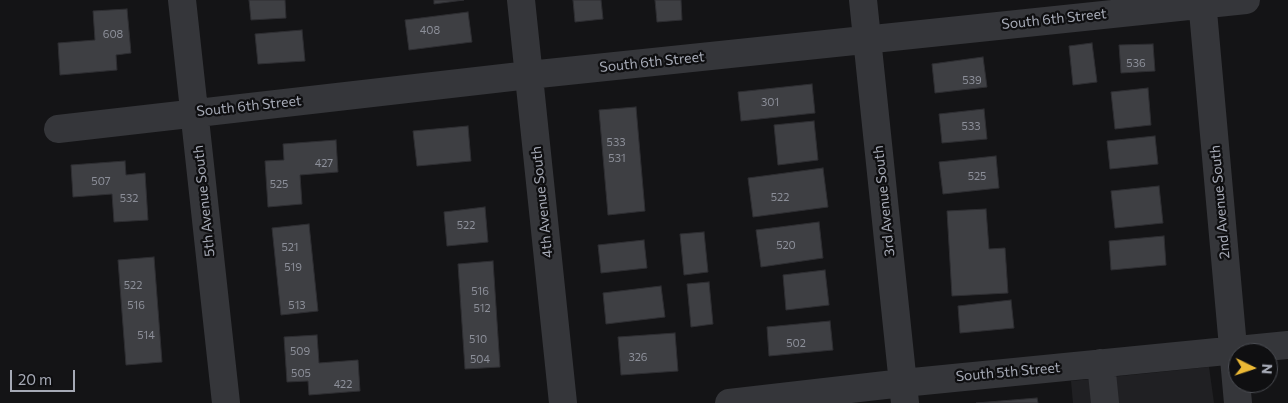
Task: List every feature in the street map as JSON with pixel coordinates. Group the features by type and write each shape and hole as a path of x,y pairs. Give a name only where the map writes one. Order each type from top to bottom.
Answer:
{"street":[{"name":"5th Avenue South","path":"182,0 226,403"},
{"name":"4th Avenue South","path":"521,0 564,403"},
{"name":"3rd Avenue South","path":"863,0 904,393"},
{"name":"South 6th Street","path":"58,129 195,112 867,38 1202,2 1246,0"},
{"name":"2nd Avenue South","path":"1202,2 1232,343"},
{"name":"South 5th Street","path":"729,403 904,393 1101,364 1228,351"},
{"path":"1101,364 1106,403"}],"shaded area":[{"path":"1209,367 1214,403 1073,403 1071,381"}],"building":[{"path":"249,0 285,0 286,18 251,20"},
{"path":"434,0 464,0 434,4"},
{"path":"573,0 601,0 603,19 575,22"},
{"path":"655,0 681,0 682,20 657,22"},
{"path":"127,9 131,53 116,55 117,70 60,75 58,43 95,40 93,11"},
{"path":"468,12 472,42 409,50 405,20"},
{"path":"302,30 305,61 258,64 255,34"},
{"path":"1092,43 1097,82 1073,85 1069,46"},
{"path":"1153,44 1155,71 1121,73 1119,45"},
{"path":"983,57 987,87 935,93 932,64"},
{"path":"812,84 815,113 741,121 738,92"},
{"path":"1148,88 1151,125 1115,129 1111,92"},
{"path":"636,107 645,211 608,215 599,110"},
{"path":"984,109 987,139 942,143 939,114"},
{"path":"814,121 818,160 778,165 774,125"},
{"path":"468,126 471,161 417,166 413,131"},
{"path":"1155,136 1158,164 1110,169 1107,141"},
{"path":"336,140 338,172 300,175 302,204 268,207 265,161 284,160 283,144"},
{"path":"996,156 999,188 943,194 939,162"},
{"path":"125,161 126,175 145,173 148,220 114,222 112,194 73,197 71,165"},
{"path":"823,168 828,207 753,217 748,178"},
{"path":"1159,186 1163,223 1115,228 1111,191"},
{"path":"485,207 488,242 447,246 444,212"},
{"path":"986,209 989,249 1005,248 1008,293 952,296 947,211"},
{"path":"819,222 823,258 761,267 756,230"},
{"path":"309,224 318,311 281,315 272,228"},
{"path":"704,232 708,272 684,275 680,234"},
{"path":"1164,236 1166,265 1111,270 1109,241"},
{"path":"644,240 647,268 601,273 598,245"},
{"path":"154,257 162,362 126,365 118,260"},
{"path":"493,261 500,367 465,369 458,264"},
{"path":"825,270 829,305 786,310 783,275"},
{"path":"709,282 713,324 691,327 687,284"},
{"path":"661,286 665,317 606,324 603,293"},
{"path":"1011,300 1014,328 960,333 958,306"},
{"path":"830,321 833,350 769,356 767,327"},
{"path":"675,333 678,371 621,375 618,337"},
{"path":"317,335 319,363 358,360 360,391 309,395 308,381 287,382 284,337"},
{"path":"1037,398 1038,403 976,403"}]}
